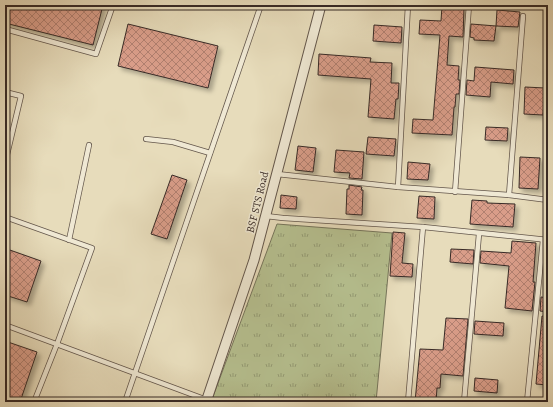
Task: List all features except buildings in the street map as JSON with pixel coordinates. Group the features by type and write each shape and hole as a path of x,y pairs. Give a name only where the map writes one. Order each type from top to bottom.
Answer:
{"street":[{"name":"BSF STS Road","path":"207,401 254,260 321,5"}],"lane":[{"path":"5,29 96,54 112,5"},
{"path":"125,402 261,5"},
{"path":"398,187 408,5"},
{"path":"455,192 469,5"},
{"path":"509,195 523,16"},
{"path":"5,92 21,96 5,163"},
{"path":"146,139 173,142 210,153"},
{"path":"69,240 88,145"},
{"path":"277,174 398,187 509,195 548,200"},
{"path":"266,216 423,227 545,240 527,402"},
{"path":"5,217 92,248 34,402"},
{"path":"408,402 423,227"},
{"path":"464,402 479,234"},
{"path":"5,325 207,401"}],"green space":[{"path":"277,224 392,233 376,402 211,402"}]}
